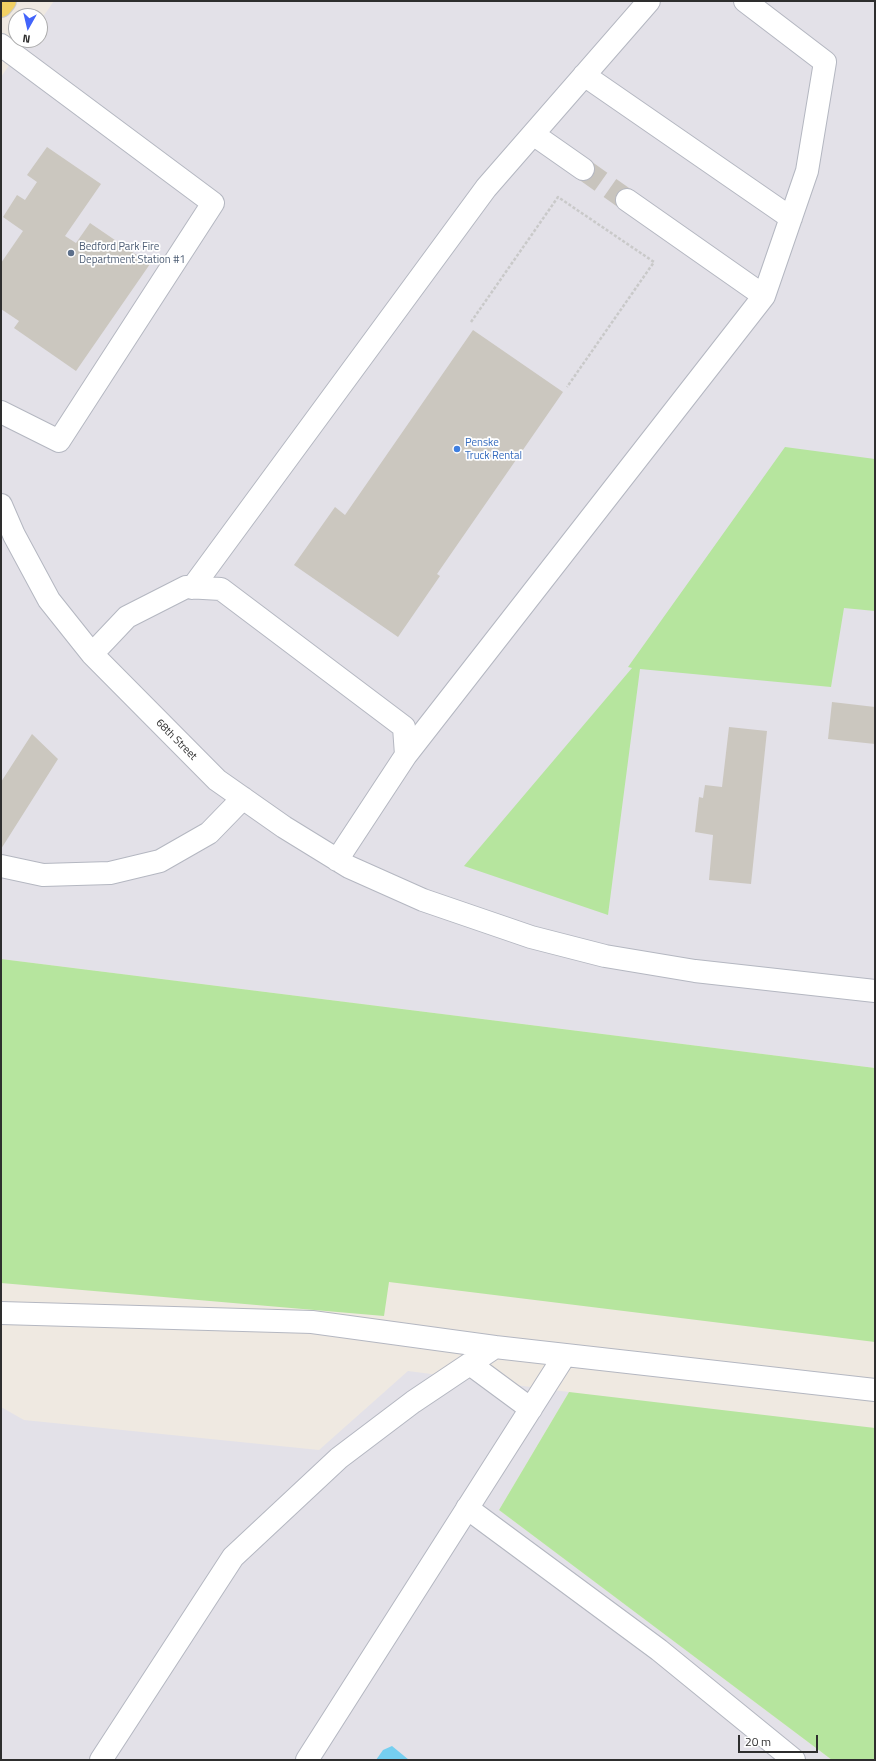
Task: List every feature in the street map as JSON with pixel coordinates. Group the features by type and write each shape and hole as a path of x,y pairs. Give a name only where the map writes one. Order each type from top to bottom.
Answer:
{"main road":[{"path":"1,6 4,1"}],"street":[{"path":"192,588 486,188 649,1"},
{"path":"338,860 406,755 764,296 807,171 825,62 745,1"},
{"path":"1,45 213,203 59,441 1,412"},
{"path":"584,75 791,218"},
{"path":"533,134 583,169"},
{"path":"627,200 764,296"},
{"name":"68th Street","path":"1,505 7,538 49,600 92,654 217,780 284,827 349,867 423,900 531,937 605,956 695,971 875,991"},
{"path":"92,654 127,617 186,587 220,589 404,727 406,755"},
{"path":"1,866 42,875 110,873 160,861 209,833 243,798"},
{"path":"1,1313 312,1322 495,1347 875,1390"},
{"path":"101,1760 232,1557 339,1458 413,1402 495,1347"},
{"path":"307,1760 565,1355"},
{"path":"470,1364 531,1409"},
{"path":"467,1508 659,1650 794,1760"}],"path":[{"path":"472,322 558,197 654,262 567,387"}],"shaded area":[{"path":"54,1 875,1 875,1068 1,959 1,77 21,48 48,48 48,10"},
{"path":"408,1371 569,1392 499,1510 832,1760 1,1760 1,1407 24,1420 319,1450"}],"green space":[{"path":"785,447 875,459 875,611 844,608 831,687 640,669 608,915 464,866 632,668 628,667"},
{"path":"1,959 875,1068 875,1342 389,1282 384,1316 1,1283"},
{"path":"569,1392 875,1428 875,1760 832,1760 499,1510"}],"water":[{"path":"392,1746 409,1760 376,1760 383,1750"}],"building":[{"name":"Bedford Park Fire Department Station #1","path":"47,147 101,184 65,236 76,243 90,223 150,264 76,371 14,328 19,321 1,309 1,263 23,231 3,217 17,195 25,200 37,182 27,175"},
{"name":"Penske Truck Rental","path":"473,330 563,392 437,574 440,576 398,637 294,565 335,507 345,515"},
{"path":"832,702 875,707 875,744 828,739"},
{"path":"729,727 767,731 751,884 709,880 713,835 695,832 699,797 703,798 705,785 722,787"},
{"path":"32,734 58,759 1,849 1,782"}],"tunnel":[{"path":"583,169 627,200"}],"place":[{"name":"Bedford Park Fire Department Station #1","path":"71,253"},
{"name":"Penske Truck Rental","path":"457,449"}]}
